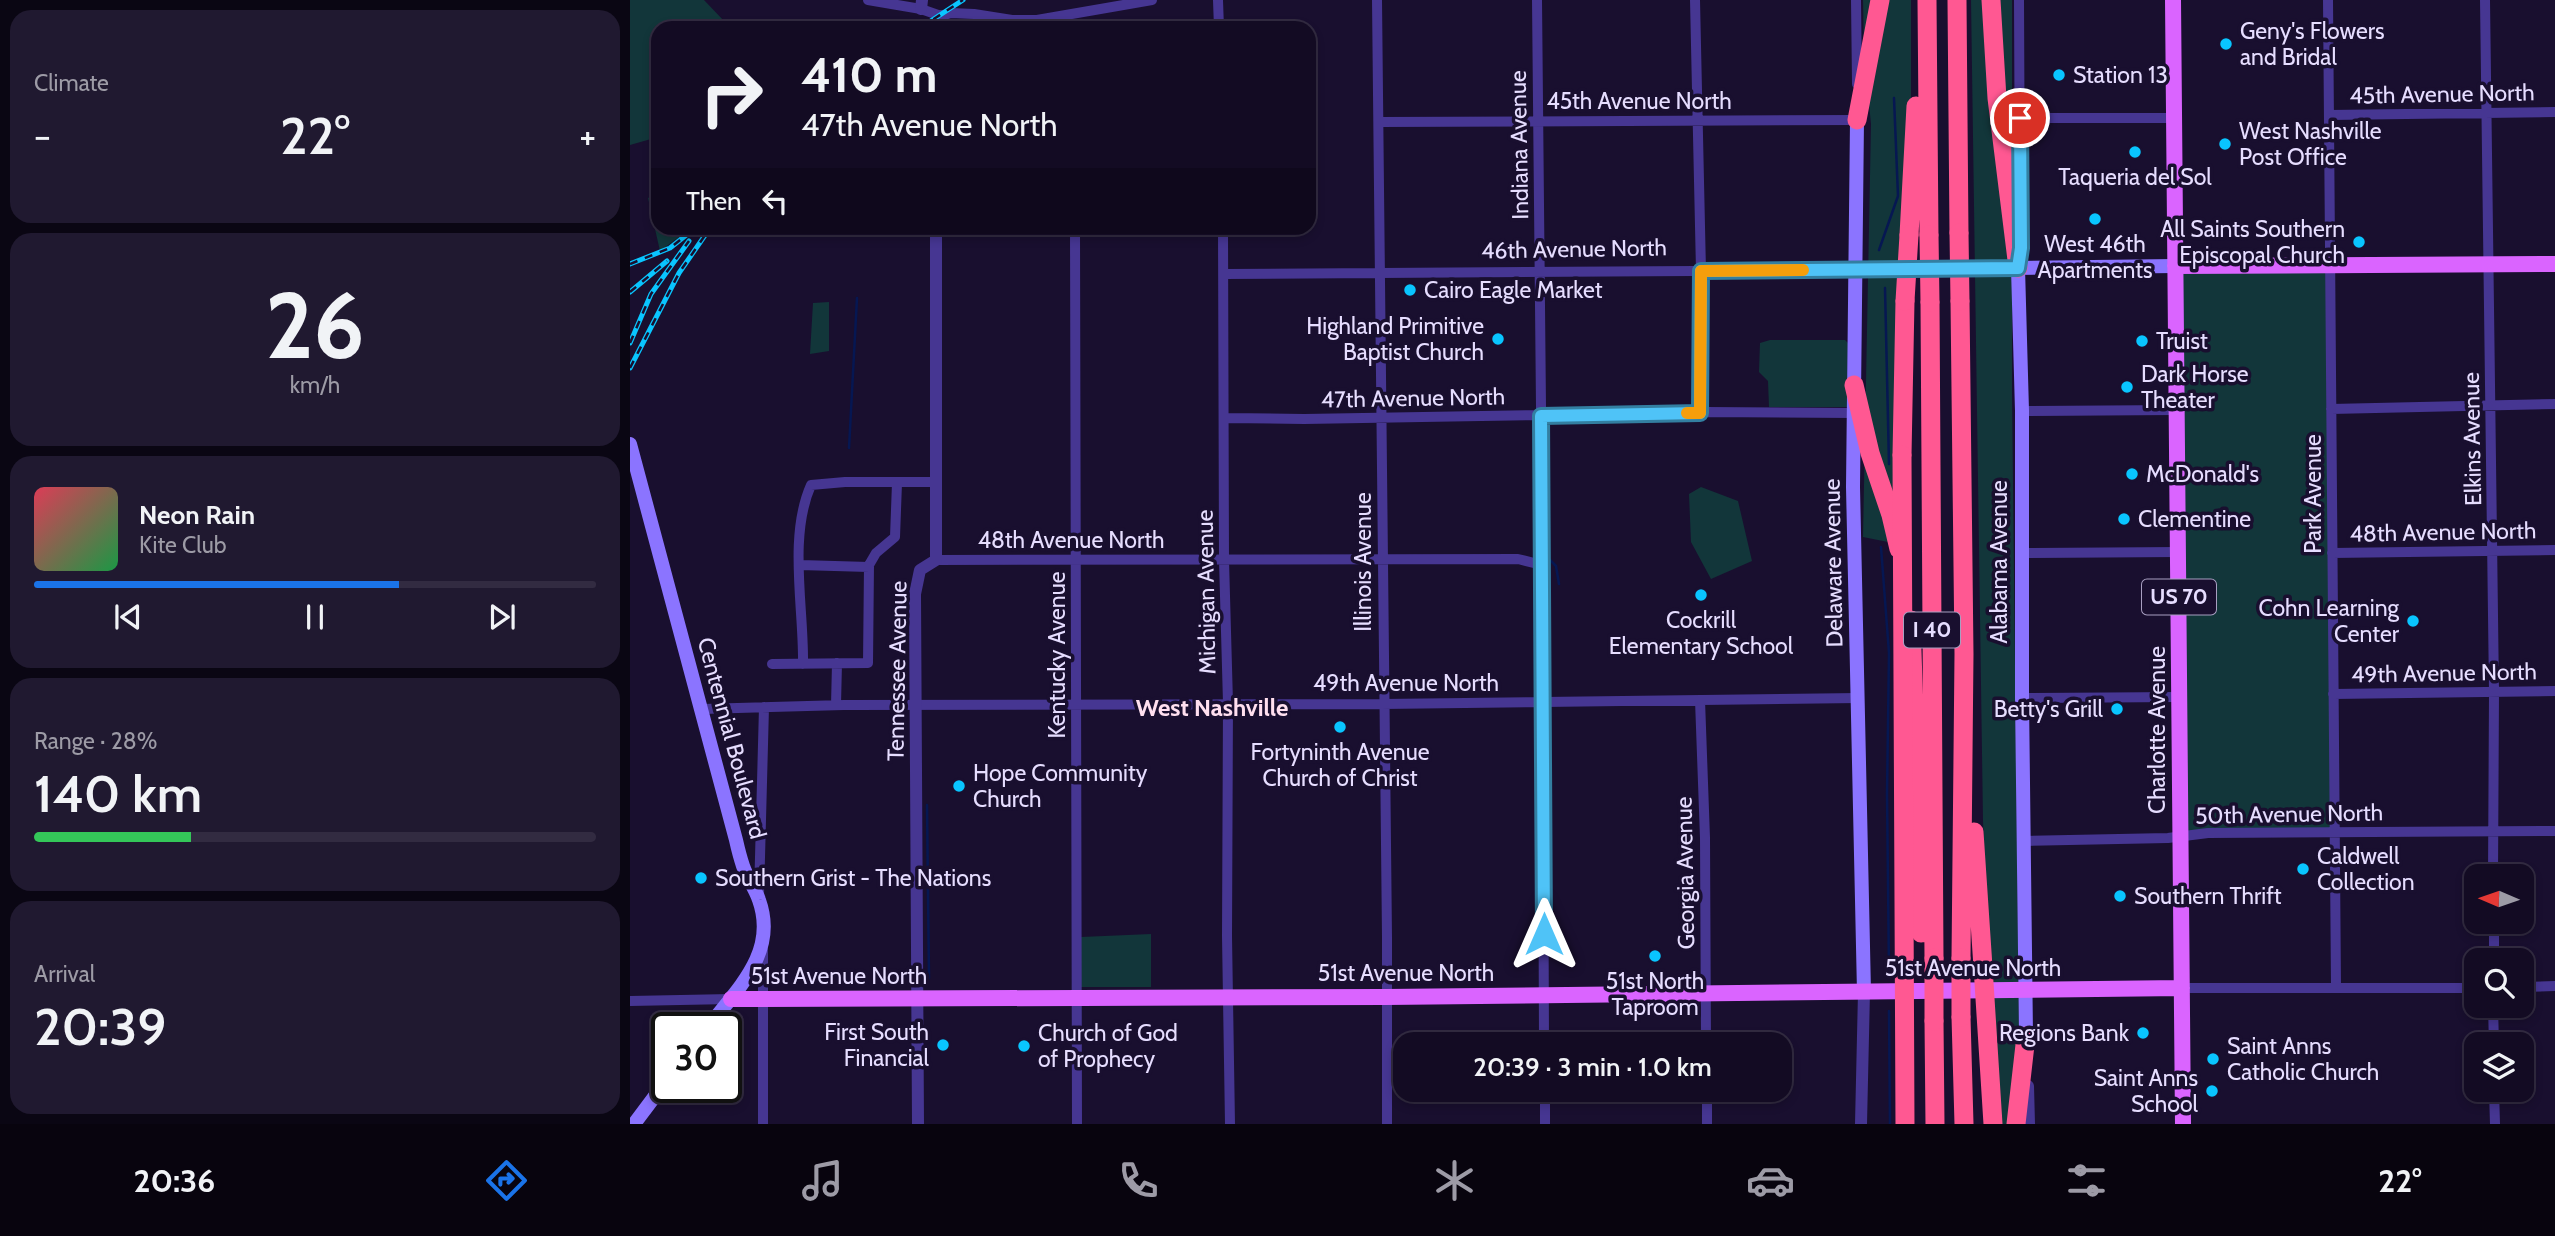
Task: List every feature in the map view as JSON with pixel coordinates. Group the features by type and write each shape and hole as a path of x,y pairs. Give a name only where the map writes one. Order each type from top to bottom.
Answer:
{"highway":[{"path":"1857,120 1880,0"},
{"name":"I 40","path":"1927,0 1930,302 1928,958 1934,1122"},
{"name":"I 40","path":"1957,0 1964,654 1961,958 1964,1124"},
{"path":"1991,0 1997,98 2018,268"},
{"path":"1905,1124 1902,455 1905,301 1917,101 1928,22"},
{"path":"1854,385 1870,453 1891,514 1909,594 1928,958"},
{"path":"1964,654 1993,1124"},
{"path":"2016,1124 2026,1036"}],"main road":[{"name":"Charlotte Avenue","path":"2173,0 2183,1124"},
{"name":"Delaware Avenue","path":"1857,120 1854,553 1864,992"},
{"name":"46th Avenue North","path":"1857,270 2555,264"},
{"name":"Alabama Avenue","path":"2018,268 2022,411 2026,1036"},
{"name":"Centennial Boulevard","path":"630,444 743,867 759,901 763,945"},
{"path":"720,1012 755,965 763,945"},
{"name":"51st Avenue North","path":"731,999 1387,997 2024,992 2182,988"},
{"path":"634,1124 651,1101"}],"street":[{"path":"868,0 922,4 938,21"},
{"path":"940,21 951,13 1037,20 1152,0"},
{"path":"1218,0 1219,21"},
{"name":"Illinois Avenue","path":"1377,0 1387,1124"},
{"name":"Indiana Avenue","path":"1537,0 1544,1032"},
{"path":"1695,0 1701,271 1700,413"},
{"name":"Delaware Avenue","path":"1856,0 1857,120"},
{"name":"Alabama Avenue","path":"2018,268 2021,248 2019,0"},
{"name":"Park Avenue","path":"2328,0 2336,988"},
{"name":"Elkins Avenue","path":"2485,0 2494,692 2493,864"},
{"path":"1070,15 1070,21"},
{"name":"45th Avenue North","path":"2329,114 2555,112"},
{"path":"2020,118 2174,118"},
{"name":"45th Avenue North","path":"1379,122 1857,120"},
{"name":"Tennessee Avenue","path":"919,1124 915,594 920,570 936,560 936,235"},
{"name":"Kentucky Avenue","path":"1075,235 1077,1124"},
{"name":"Michigan Avenue","path":"1223,235 1230,1124"},
{"name":"46th Avenue North","path":"1224,274 1857,270"},
{"path":"2331,409 2555,404"},
{"path":"2022,411 2176,410"},
{"name":"47th Avenue North","path":"1225,418 1854,413"},
{"path":"803,664 800,565 803,502 811,485 845,482 937,482"},
{"path":"772,664 868,663 869,567 876,553 895,537 897,483"},
{"name":"48th Avenue North","path":"2332,553 2555,550"},
{"path":"2022,553 2179,552"},
{"name":"48th Avenue North","path":"936,560 1518,559 1542,565"},
{"path":"800,565 869,567"},
{"path":"836,705 837,663"},
{"name":"49th Avenue North","path":"2333,694 2555,691"},
{"path":"2022,698 2180,697"},
{"name":"49th Avenue North","path":"702,709 836,705 1383,704 1859,698"},
{"name":"Georgia Avenue","path":"1700,700 1705,838 1706,1032"},
{"path":"759,901 764,707"},
{"name":"50th Avenue North","path":"2024,841 2168,838 2208,833 2555,831"},
{"path":"763,945 763,1124"},
{"path":"2534,987 2555,986"},
{"name":"51st Avenue North","path":"2182,988 2464,988"},
{"name":"Delaware Avenue","path":"1861,1124 1864,992"},
{"name":"51st Avenue North","path":"630,1001 731,999"},
{"name":"Alabama Avenue","path":"2026,1036 2029,1124"},
{"path":"1545,1102 1545,1124"},
{"path":"1707,1102 1707,1124"},
{"path":"2494,1102 2495,1124"}],"green space":[{"path":"630,0 704,0 724,21 651,21 651,139 630,145"},
{"path":"1863,0 1911,0 1911,110 1893,543 1863,537 1871,124 1864,54"},
{"path":"1971,0 2012,0 2012,390 2020,1124 1995,1124 1983,821"},
{"path":"656,235 682,235 660,251"},
{"path":"2175,266 2331,266 2334,832 2181,835"},
{"path":"829,302 829,351 810,354 813,303"},
{"path":"1770,340 1845,340 1848,343 1847,407 1769,407 1768,381 1759,372 1760,343"},
{"path":"1701,487 1738,501 1752,561 1711,579 1691,542 1689,494"},
{"path":"1151,934 1151,987 1081,987 1081,937"}],"waterway":[{"path":"1879,250 1898,196 1894,98"},
{"path":"1885,288 1889,464"},
{"path":"849,448 857,298"},
{"path":"1881,547 1889,653 1889,972"},
{"path":"1550,560 1556,566 1559,584"},
{"path":"927,805 929,978"},
{"path":"1889,1011 1890,1124"}],"railway":[{"path":"931,21 963,0"},
{"path":"630,264 670,248 686,235"},
{"path":"630,368 679,273 705,235"},
{"path":"630,343 651,294 689,241"},
{"path":"630,292 667,261"}],"slow traffic":[{"path":"1687,413 1700,413 1701,271 1803,270"}],"place":[{"name":"Geny's Flowers and Bridal","path":"2226,44"},
{"name":"Station 13","path":"2059,75"},
{"name":"West Nashville Post Office","path":"2225,144"},
{"name":"Taqueria del Sol","path":"2135,152"},
{"name":"West 46th Apartments","path":"2095,219"},
{"name":"All Saints Southern Episcopal Church","path":"2359,242"},
{"name":"Cairo Eagle Market","path":"1410,290"},
{"name":"Highland Primitive Baptist Church","path":"1498,339"},
{"name":"Truist","path":"2142,341"},
{"name":"Dark Horse Theater","path":"2127,387"},
{"name":"McDonald's","path":"2132,474"},
{"name":"Clementine","path":"2124,519"},
{"name":"Cockrill Elementary School","path":"1701,595"},
{"name":"Cohn Learning Center","path":"2413,621"},
{"name":"Betty's Grill","path":"2117,709"},
{"name":"Fortyninth Avenue Church of Christ","path":"1340,727"},
{"name":"Hope Community Church","path":"959,786"},
{"name":"Caldwell Collection","path":"2303,869"},
{"name":"Southern Grist - The Nations","path":"701,878"},
{"name":"Southern Thrift","path":"2120,896"},
{"name":"51st North Taproom","path":"1655,956"},
{"name":"Regions Bank","path":"2143,1033"},
{"name":"First South Financial","path":"943,1045"},
{"name":"Church of God of Prophecy","path":"1024,1046"},
{"name":"Saint Anns Catholic Church","path":"2213,1059"},
{"name":"Saint Anns School","path":"2212,1091"}],"district":[{"name":"West Nashville","path":"1212,708"}],"route":[{"path":"1544,934 1541,416 1700,413 1701,271 2018,268 2021,248 2020,118"}]}
